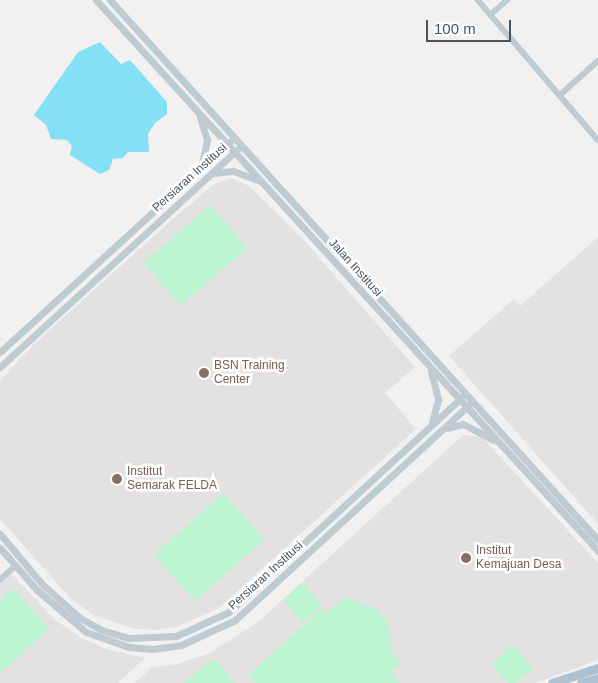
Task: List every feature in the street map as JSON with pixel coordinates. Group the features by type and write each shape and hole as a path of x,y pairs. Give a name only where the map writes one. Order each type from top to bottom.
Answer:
{"main road":[{"path":"552,683 595,668"},
{"path":"581,683 598,678"}],"street":[{"name":"Jalan Institusi","path":"96,0 198,112 238,150 473,401 598,540"},
{"name":"Jalan Institusi","path":"110,0 229,141"},
{"path":"478,0 598,140"},
{"path":"490,15 508,0"},
{"path":"560,95 598,61"},
{"path":"198,112 207,140 201,167"},
{"name":"Persiaran Institusi","path":"0,352 229,141"},
{"name":"Jalan Institusi","path":"238,150 261,181 598,551"},
{"name":"Persiaran Institusi","path":"0,367 238,150"},
{"path":"211,174 233,171 261,181"},
{"path":"430,367 438,400 431,426"},
{"name":"Persiaran Institusi","path":"0,534 42,584 80,618 102,630 129,638 176,636 229,612 466,394"},
{"name":"Persiaran Institusi","path":"0,548 15,566 74,624 100,639 128,647 181,645 235,620 473,401"},
{"path":"440,431 459,423 498,442"},
{"path":"0,580 15,566"}],"shaded area":[{"path":"231,178 249,186 300,236 415,367 385,393 416,429 219,608 179,626 157,630 135,629 93,615 71,599 0,519 0,381 33,345 175,217 213,185"},
{"path":"598,237 598,524 449,356 514,299 520,306"},
{"name":"Institut Kemajuan Desa","path":"463,435 482,437 598,563 598,660 535,683 135,683 152,667 177,664 208,654 258,622"},
{"path":"11,573 54,619 80,637 106,649 145,658 118,683 0,683 0,584"}],"green space":[{"path":"210,205 247,248 181,306 144,263"},
{"path":"223,493 264,539 195,601 154,555"},
{"path":"303,583 322,606 302,623 283,600"},
{"path":"13,588 49,629 0,673 0,600"},
{"path":"345,597 376,609 390,624 391,652 401,663 391,672 400,683 255,683 249,674 323,608 327,613"},
{"path":"512,645 533,668 516,683 508,683 491,664"},
{"path":"214,658 235,683 183,683"}],"water":[{"path":"100,42 121,64 130,60 167,102 167,114 155,123 148,134 149,152 128,152 123,158 113,159 109,170 100,174 70,155 72,146 67,140 51,139 46,125 34,115 78,52"}],"place":[{"name":"BSN Training Center","path":"204,373"},
{"name":"Institut Semarak FELDA","path":"117,479"},
{"name":"Institut Kemajuan Desa","path":"466,558"}]}
